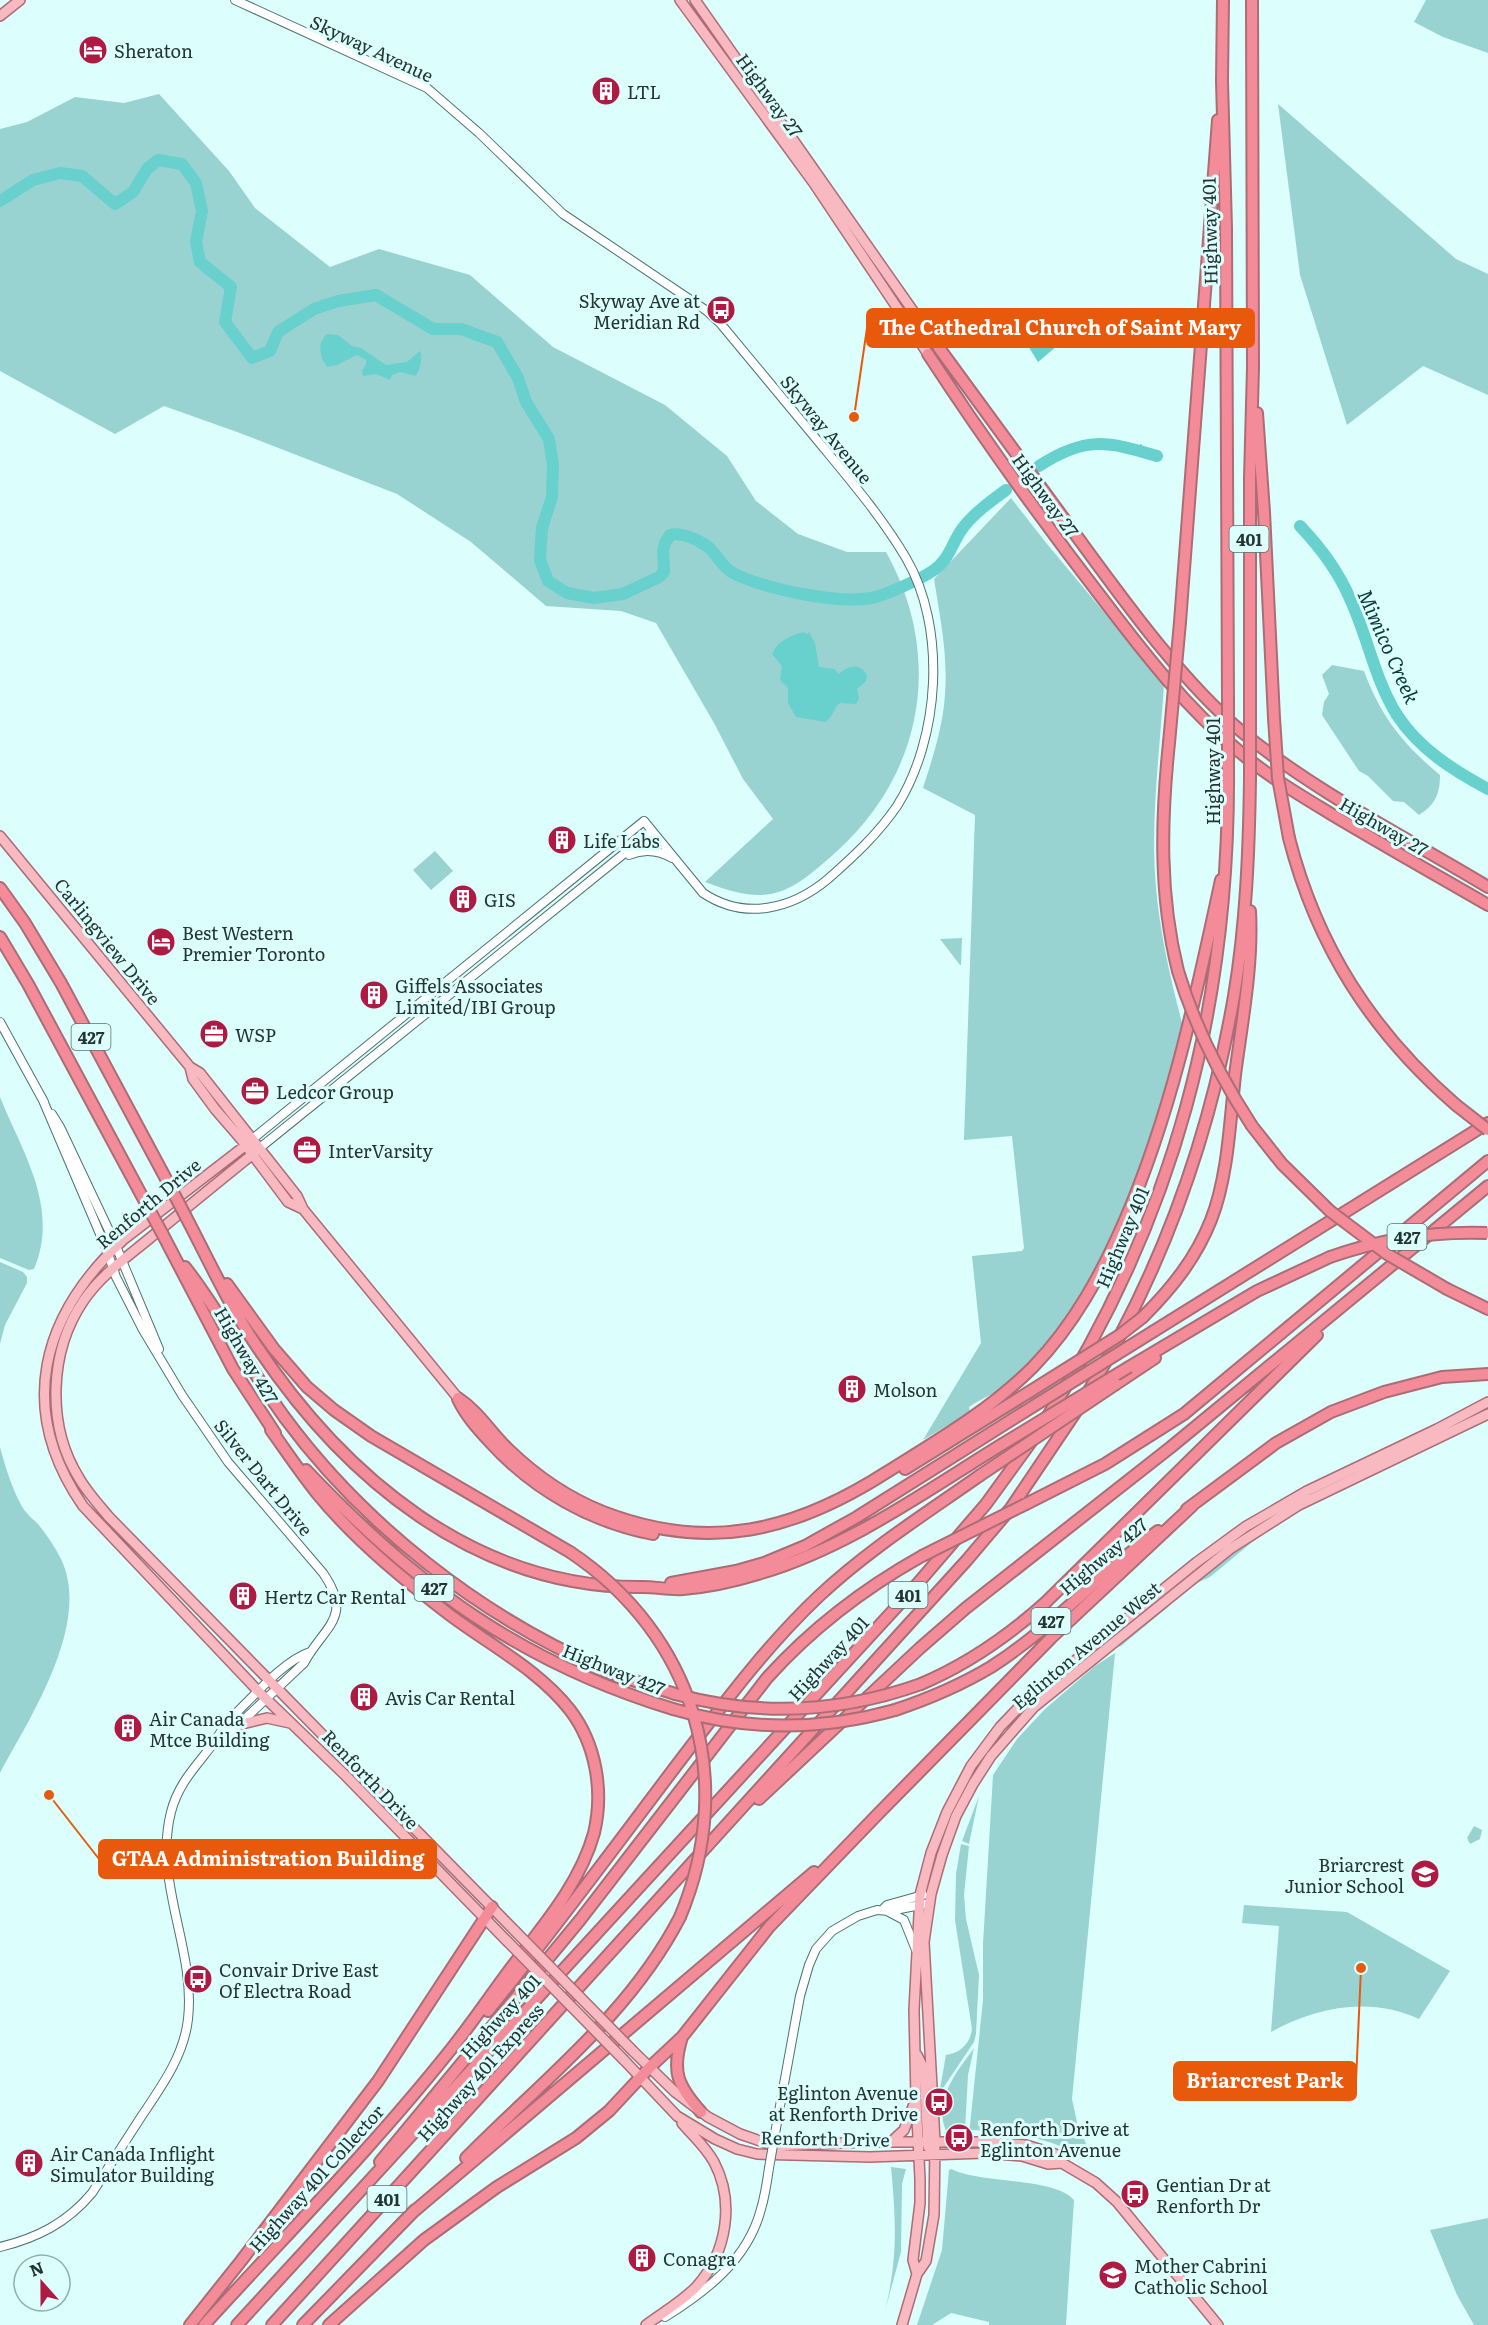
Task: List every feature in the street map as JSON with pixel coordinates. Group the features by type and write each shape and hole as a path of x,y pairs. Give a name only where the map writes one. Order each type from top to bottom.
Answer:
{"highway":[{"name":"Highway 401","path":"343,2210 913,1589 986,1504 1034,1437 1086,1354 1113,1302 1143,1234 1172,1158 1194,1082 1209,1014 1221,938 1228,844 1223,0"},
{"name":"Highway 401","path":"711,1841 990,1533 1046,1458 1095,1380 1145,1284 1165,1239 1201,1138 1219,1069 1234,996 1247,875 1250,779 1249,532 1253,368 1252,0"},
{"path":"1222,81 1163,820 1163,872 1168,929 1178,971 1206,1047 1234,1099 1252,1126 1289,1172 1330,1211 1387,1254 1447,1289 1488,1309"},
{"name":"Highway 27","path":"939,348 1118,590 1208,699 1243,732 1297,771 1488,887"},
{"name":"Highway 27","path":"928,354 1060,544 1141,648 1208,724 1242,755 1280,782 1359,831 1488,905"},
{"path":"1253,368 1264,512 1278,778 1289,838 1313,911 1349,982 1397,1048 1456,1105 1488,1130"},
{"path":"458,1398 471,1407 507,1448 525,1464 580,1502 619,1518 663,1529 697,1533 764,1528 818,1511 872,1482 978,1413 1010,1388 1034,1365 1064,1330 1114,1246 1148,1161 1184,1048 1208,946 1228,844"},
{"path":"1422,847 1488,880"},
{"path":"458,1398 464,1412 512,1466 541,1488 573,1507 639,1532 684,1539 718,1540 767,1534 825,1515 869,1491 1120,1335 1143,1317 1167,1293 1200,1245 1212,1218 1219,1193 1250,953 1251,928 1247,875"},
{"name":"Highway 427","path":"0,888 56,973 243,1324 285,1385 340,1449 375,1483 400,1502 443,1532 489,1556 515,1567 558,1579 591,1585 683,1589 756,1575 808,1556 868,1526 1271,1283 1330,1257 1379,1242 1450,1233 1487,1233"},
{"name":"Highway 427","path":"0,937 28,984 233,1369 272,1430 301,1464 364,1529 397,1559 463,1609 508,1638 557,1665 633,1697 673,1709 713,1720 774,1727 835,1723 895,1710 948,1689 1010,1654 1139,1545 1276,1443 1331,1412 1383,1392 1442,1377 1488,1374"},
{"path":"650,1587 736,1571 764,1563 806,1546 857,1517 1488,1123"},
{"path":"343,2210 400,2136 580,1920 748,1699 799,1644 840,1609 880,1580 922,1556 1105,1464 1184,1414 1488,1161"},
{"path":"711,1841 958,1615 1179,1441 1488,1186"},
{"path":"165,1239 206,1295 286,1418 326,1468 384,1527 438,1572 547,1641 603,1669 675,1694 742,1708 811,1709 856,1703 921,1684 972,1660 998,1642 1045,1603 1281,1370 1376,1280"},
{"path":"198,1240 274,1349 307,1387 328,1405 371,1436 570,1552 613,1585 649,1625 677,1671 696,1722 705,1776 704,1830 693,1883 680,1917 660,1952 588,2041 412,2213"},
{"path":"450,2051 487,2012 540,1947 733,1692 786,1630 820,1595 856,1564 979,1476 1209,1319"},
{"path":"272,1430 316,1493 383,1561 470,1630 532,1674 557,1696 578,1722 594,1760 598,1780 597,1815 591,1841 580,1869 553,1911 450,2051"},
{"path":"329,2325 402,2258 444,2224 593,2126 682,2037 769,1928 876,1816 1051,1638 1192,1506"},
{"path":"412,2213 772,1909 876,1816"},
{"name":"Highway 401 Express","path":"272,2325 711,1841"},
{"path":"190,2325 371,2090 492,1907"},
{"path":"682,2037 676,2062 678,2079 682,2089 701,2112"},
{"name":"Highway 401 Collector","path":"204,2325 406,2103 450,2051"},
{"name":"401","path":"237,2325 343,2210"},
{"name":"401","path":"303,2325 412,2213"}],"main road":[{"path":"0,16 20,0"},
{"name":"Highway 27","path":"680,0 813,182 928,354"},
{"name":"Highway 27","path":"695,0 939,348"},
{"name":"Carlingview Drive","path":"0,836 190,1067 193,1079 215,1109 256,1151 288,1202 303,1209 458,1398"},
{"name":"Renforth Drive","path":"249,1142 112,1251 76,1293 63,1316 49,1354 45,1400 48,1424 59,1465 83,1506 263,1695 677,2116 714,2139 737,2149 757,2154 870,2157 1003,2154 1048,2164 1062,2163"},
{"name":"Renforth Drive","path":"256,1151 121,1260 84,1300 73,1319 62,1351 56,1382 59,1427 65,1450 78,1477 110,1518 633,2050 675,2092 701,2112 740,2134 775,2146 867,2142 984,2142 1026,2145 1055,2154 1062,2163 1096,2183 1117,2202 1218,2325"},
{"name":"Eglinton Avenue West","path":"902,2325 917,2274 926,2261 934,2215 927,2156 923,2063 916,2053 916,1950 919,1900 931,1852 947,1812 971,1766 1000,1727 1024,1702 1197,1562 1252,1522 1307,1491 1488,1402"},
{"name":"Eglinton Avenue West","path":"917,2274 914,2260 927,2141 916,2098 928,2028 924,1942 930,1899 956,1816 991,1756 1013,1729 1055,1688 1256,1530 1317,1496 1488,1414"},
{"path":"238,1725 259,1718 293,1723"},
{"path":"891,2142 904,2130 916,2098"},
{"path":"648,2325 696,2287 718,2253 724,2230 725,2193 720,2178 706,2151 677,2116"}],"street":[{"name":"Skyway Avenue","path":"235,0 426,88 478,133 563,214 707,311 720,323 836,462 888,530 906,559 921,593 934,657 928,723 917,765 898,805 856,854 806,896 774,907 756,909 713,899 703,893 644,821 249,1142"},
{"path":"256,1151 622,858 652,831"},
{"path":"622,858 644,850 655,851 670,856 679,864"},
{"name":"Silver Dart Drive","path":"0,1022 42,1098 112,1251 121,1260 167,1370"},
{"name":"Silver Dart Drive","path":"112,1251 113,1268 143,1330 167,1370 228,1462 323,1572 334,1590 337,1603 333,1621 327,1633 310,1652"},
{"path":"221,1734 232,1731 238,1725 263,1695 271,1680 300,1655 310,1652"},
{"path":"0,2247 38,2235 56,2226 78,2209 92,2193 158,2092 181,2050 188,2020 189,1999 184,1953 167,1867 166,1846 170,1815 181,1787 195,1765 221,1734 225,1724 263,1695 278,1688 304,1663 310,1652"},
{"path":"648,2325 706,2290 739,2255 751,2235 761,2211 800,1996 816,1949 832,1931 858,1916 883,1909 890,1911 919,1900 930,1899"},
{"path":"883,1909 904,1920 916,1950"}],"shaded area":[{"path":"1426,0 1488,0 1488,53 1443,37 1414,22"},
{"path":"159,94 229,171 255,208 330,267 379,249 470,275 553,347 665,405 727,456 756,501 798,534 847,552 886,552 904,592 915,632 919,672 916,712 906,750 889,787 865,822 818,868 789,888 761,895 745,894 705,882 773,819 743,779 714,723 656,623 621,611 546,606 471,542 397,494 237,432 164,406 115,434 0,371 0,129 27,122 75,97 124,103"},
{"path":"1278,104 1456,259 1488,274 1488,395 1423,366 1347,425 1300,275"},
{"path":"1031,326 1045,334 1057,346 1038,362 1025,341 1023,332 1026,327"},
{"path":"327,334 338,335 352,346 361,348 386,365 407,362 420,351 421,360 418,371 415,376 400,372 392,375 390,380 376,374 363,376 362,371 366,360 357,355 337,365 327,367 322,358 320,345"},
{"path":"1011,498 1164,684 1155,811 1154,862 1163,940 1183,1027 1145,1157 1131,1195 1115,1233 1075,1304 1051,1337 1014,1378 999,1390 969,1407 970,1412 923,1440 981,1343 972,1256 1022,1251 1024,1248 1012,1136 964,1140 975,815 923,788 940,730 946,679 941,622 934,579"},
{"path":"803,632 807,634 809,632 815,643 819,667 834,669 839,674 850,667 858,667 867,675 866,681 857,689 859,699 856,704 840,703 825,722 796,717 788,703 788,688 780,680 782,666 772,654 781,642"},
{"path":"1332,665 1364,671 1378,702 1394,729 1440,775 1436,798 1419,815 1404,802 1393,801 1368,776 1359,771 1322,715 1324,702 1329,694 1322,675"},
{"path":"435,851 453,871 431,890 413,870"},
{"path":"962,938 961,965 960,965 940,939"},
{"path":"0,1097 35,1180 40,1202 43,1224 41,1246 34,1269 29,1270 0,1258"},
{"path":"0,1262 23,1272 27,1277 27,1283 5,1325 0,1344"},
{"path":"0,1447 17,1497 25,1511 45,1532 61,1559 69,1584 69,1612 63,1640 41,1698 0,1773"},
{"path":"1310,1503 1251,1543 1210,1577 1190,1586 1121,1646 1112,1648 1218,1562"},
{"path":"1115,1653 1072,2099 1077,2122 1092,2158 1089,2160 1060,2146 1031,2137 969,2130 983,2000 983,1944 993,1775 1017,1739 1045,1709 1095,1666"},
{"path":"979,1796 969,1844 962,1841"},
{"path":"1474,1826 1482,1830 1480,1839 1470,1844 1467,1838"},
{"path":"961,1844 969,1846 964,1895 966,1919 979,1975 976,2034 974,2042 939,2094 946,2055 963,2047 972,2029 955,1920 956,1874"},
{"path":"1244,1905 1347,1912 1450,1971 1419,2019 1401,2012 1363,2006 1306,2016 1271,2032 1279,1926 1242,1923"},
{"path":"974,2048 968,2075 965,2130 946,2131 942,2108 945,2097 954,2076"},
{"path":"891,2167 906,2169 902,2184 901,2252 885,2311 892,2274 895,2239"},
{"path":"949,2170 964,2174 1051,2188 1074,2200 1066,2325 989,2325 989,2322 951,2313 932,2325 917,2325 942,2250"},
{"path":"1488,2218 1488,2325 1474,2325 1457,2295 1430,2230"}],"waterway":[{"name":"Mimico Creek","path":"0,201 33,180 60,173 82,176 115,204 133,192 147,169 158,160 182,164 196,183 202,211 196,242 200,262 231,287 225,322 252,358 270,351 278,332 314,309 338,301 376,295 433,329 461,329 497,342 518,378 526,402 549,439 553,465 552,497 542,528 540,560 548,581 567,593 594,598 623,594 659,577 664,572 665,543 670,535 674,534 684,535 704,544 729,570 747,579 781,590 820,597 871,598 913,582 939,566 966,523 1006,490"},
{"name":"Mimico Creek","path":"1039,466 1070,450 1096,444 1124,447 1157,456"},
{"name":"Mimico Creek","path":"1141,445 1142,452"},
{"name":"Mimico Creek","path":"1300,526 1329,561 1341,580 1357,615 1383,688 1397,715 1416,738 1438,758 1488,789"},
{"name":"Mimico Creek","path":"1329,560 1330,554"},
{"name":"Mimico Creek","path":"1392,717 1397,715"}],"place":[{"name":"Sheraton","path":"93,50"},
{"name":"LTL","path":"606,91"},
{"name":"Skyway Ave at Meridian Rd","path":"721,310"},
{"name":"The Cathedral Church of Saint Mary","path":"854,417"},
{"name":"Life Labs","path":"562,840"},
{"name":"GIS","path":"463,899"},
{"name":"Best Western Premier Toronto","path":"161,942"},
{"name":"Giffels Associates Limited/IBI Group","path":"374,995"},
{"name":"WSP","path":"214,1034"},
{"name":"Ledcor Group","path":"255,1091"},
{"name":"InterVarsity","path":"307,1150"},
{"name":"Molson","path":"852,1389"},
{"name":"Hertz Car Rental","path":"243,1596"},
{"name":"Avis Car Rental","path":"364,1697"},
{"name":"Air Canada Mtce Building","path":"128,1728"},
{"name":"GTAA Administration Building","path":"49,1795"},
{"name":"Briarcrest Junior School","path":"1425,1874"},
{"name":"Briarcrest Park","path":"1361,1968"},
{"name":"Convair Drive East Of Electra Road","path":"198,1979"},
{"name":"Eglinton Avenue at Renforth Drive","path":"939,2102"},
{"name":"Renforth Drive at Eglinton Avenue","path":"959,2138"},
{"name":"Air Canada Inflight Simulator Building","path":"29,2163"},
{"name":"Gentian Dr at Renforth Dr","path":"1135,2194"},
{"name":"Conagra","path":"642,2258"},
{"name":"Mother Cabrini Catholic School","path":"1113,2275"}]}
